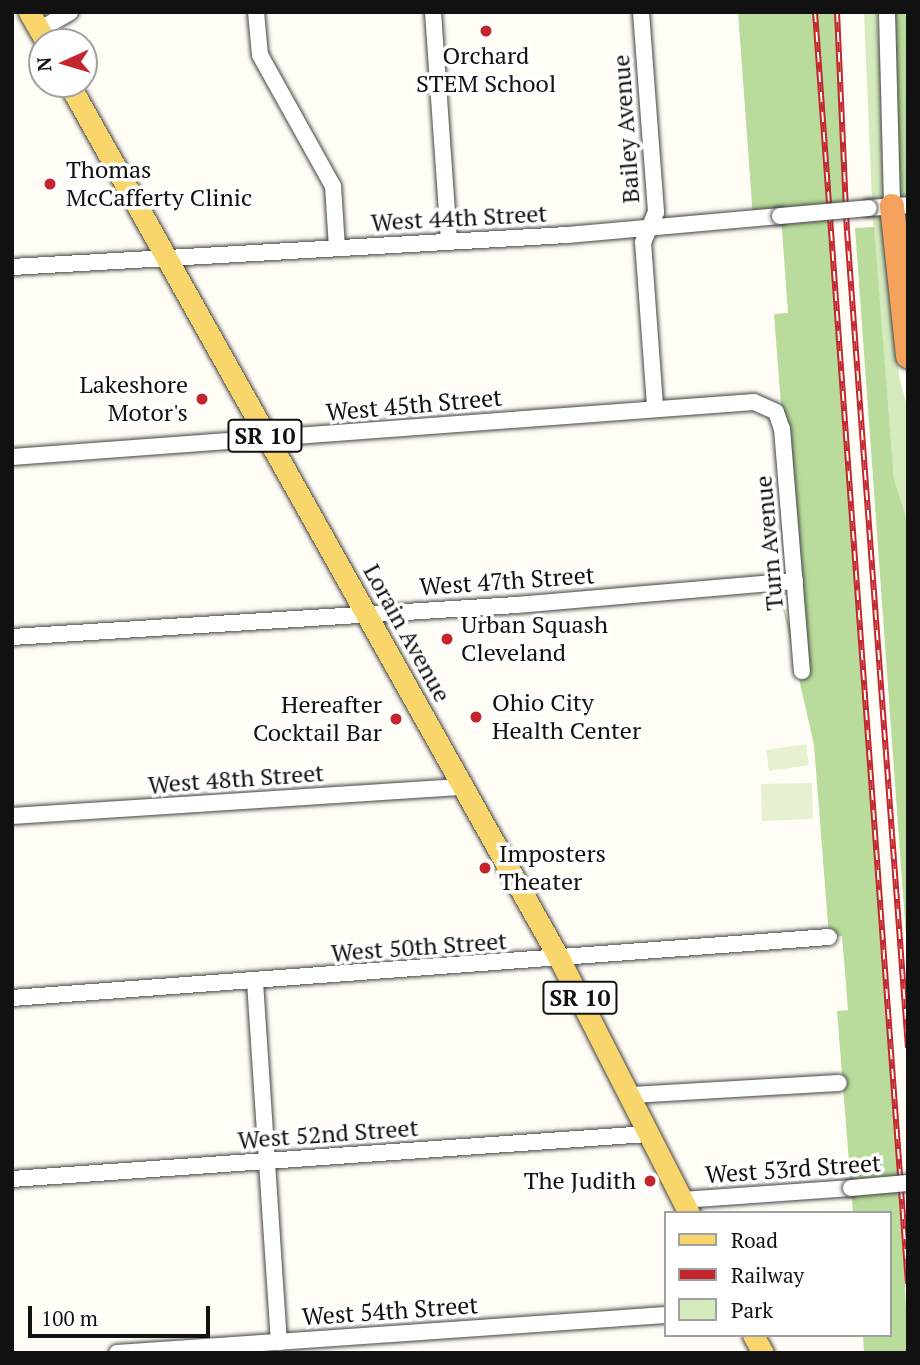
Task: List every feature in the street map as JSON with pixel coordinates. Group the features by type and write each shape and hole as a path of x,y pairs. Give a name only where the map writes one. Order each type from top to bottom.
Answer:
{"highway":[{"path":"889,206 908,356"}],"main road":[{"name":"Lorain Avenue","path":"77,98 163,258 367,613 560,960 686,1206"},
{"path":"754,1337 763,1353"}],"street":[{"path":"38,28 70,12"},
{"path":"256,12 260,55 332,186 337,248"},
{"path":"432,12 449,242"},
{"name":"Bailey Avenue","path":"641,12 656,212 643,242 655,407"},
{"path":"887,12 889,206"},
{"name":"West 44th Street","path":"12,267 449,242 889,206"},
{"name":"West 45th Street","path":"12,457 655,407 754,402 776,412"},
{"name":"Turn Avenue","path":"776,412 782,429 802,671"},
{"name":"West 47th Street","path":"12,637 795,581"},
{"name":"West 48th Street","path":"12,816 463,787"},
{"name":"West 50th Street","path":"12,998 560,960 829,937"},
{"path":"255,982 279,1342"},
{"path":"631,1095 839,1083"},
{"name":"West 52nd Street","path":"12,1179 648,1134"},
{"name":"West 53rd Street","path":"686,1206 908,1184"},
{"name":"West 54th Street","path":"117,1353 664,1315"}],"green space":[{"path":"738,12 837,12 846,210 830,212 899,1157 908,1353 864,1353 863,1337 892,1337 892,1211 853,1211 837,1011 848,1010 842,936 829,937 814,745 780,595 801,666 774,314 788,313 781,216 753,218"},
{"path":"864,12 877,12 893,302 899,376 908,410 908,523 894,479 873,223"},
{"path":"887,12 908,12 908,205 892,206"},
{"path":"874,227 894,479 908,523 908,964 855,228"},
{"path":"806,744 809,765 769,771 766,750"},
{"path":"812,783 813,819 762,821 761,784"}],"railway":[{"path":"815,12 908,1284"},
{"path":"837,12 847,231 908,1048"}],"place":[{"name":"Orchard STEM School","path":"486,31"},
{"name":"Thomas McCafferty Clinic","path":"50,184"},
{"name":"Lakeshore Motor's","path":"202,399"},
{"name":"Urban Squash Cleveland","path":"447,639"},
{"name":"Ohio City Health Center","path":"476,717"},
{"name":"Hereafter Cocktail Bar","path":"396,719"},
{"name":"Imposters Theater","path":"485,868"},
{"name":"The Judith","path":"650,1181"}]}
